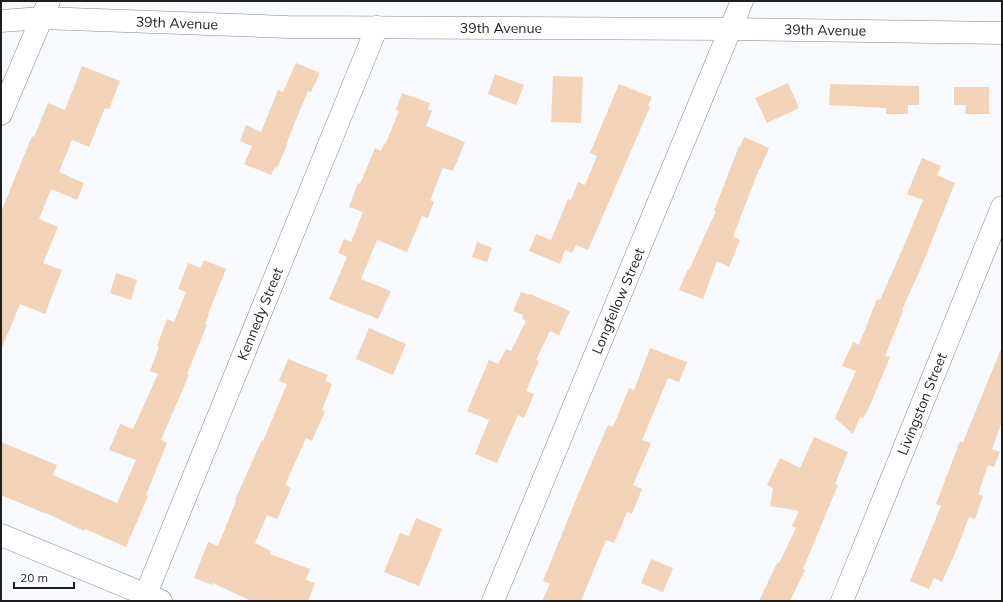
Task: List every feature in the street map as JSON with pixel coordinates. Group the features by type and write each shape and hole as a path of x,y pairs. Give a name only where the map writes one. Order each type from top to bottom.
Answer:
{"street":[{"name":"Longfellow Street","path":"493,601 742,1"},
{"name":"39th Avenue","path":"1,22 46,10 288,26 731,29 1002,33"},
{"path":"1,114 46,10"},
{"name":"Kennedy Street","path":"150,599 377,27"},
{"name":"Livingston Street","path":"842,601 1002,207"},
{"path":"1,534 150,599"}],"building":[{"path":"296,63 320,73 311,92 308,91 277,168 275,167 271,175 244,164 252,146 240,141 246,125 261,132 278,90 283,92"},
{"path":"82,66 120,81 109,109 105,108 89,147 72,140 59,172 84,183 77,200 51,189 39,219 58,227 43,263 62,270 45,314 20,304 1,350 1,212 32,136 34,137 48,103 65,110"},
{"path":"495,74 524,85 516,105 488,94"},
{"path":"553,76 583,77 581,123 551,122"},
{"path":"788,83 799,108 767,123 755,98"},
{"path":"619,84 652,97 648,106 650,107 588,250 576,245 572,253 565,250 560,264 529,251 536,234 551,240 568,199 571,200 578,182 585,185 597,156 590,153"},
{"path":"830,84 919,86 919,105 908,105 908,114 886,114 886,108 829,105"},
{"path":"954,87 989,87 989,114 965,114 966,105 954,105"},
{"path":"402,93 430,103 428,109 432,111 426,126 465,142 453,171 443,168 430,200 434,202 428,218 422,216 407,252 377,240 361,279 391,291 378,319 329,299 347,257 338,253 344,239 351,242 363,212 349,207 358,183 360,184 375,148 381,151 384,144 385,145 399,111 396,110"},
{"path":"744,137 769,148 759,169 733,237 740,240 729,267 717,261 703,299 679,290 716,211 714,211 739,146 740,147"},
{"path":"922,158 941,166 937,175 955,183 920,270 902,310 903,311 885,356 890,357 868,410 863,418 860,417 853,434 835,418 856,371 842,366 853,342 859,345 877,299 880,300 923,200 907,194"},
{"path":"477,242 492,248 487,262 472,257"},
{"path":"204,260 226,269 208,314 205,324 207,325 187,374 189,375 161,440 167,443 146,495 148,496 126,547 85,529 84,531 44,512 1,495 1,442 57,465 53,475 117,503 136,460 109,450 120,424 133,429 158,374 150,371 167,319 174,322 186,292 178,289 188,263 201,268"},
{"path":"116,273 137,280 131,300 110,293"},
{"path":"521,292 530,294 570,311 559,335 550,331 536,360 539,361 526,391 534,394 524,418 518,415 497,463 475,454 489,420 467,411 489,360 498,364 506,349 511,351 526,321 522,319 523,315 513,311"},
{"path":"369,328 406,344 393,375 356,359"},
{"path":"650,348 687,362 679,382 668,378 642,440 651,443 633,485 642,489 632,514 627,512 614,543 606,540 581,601 542,601 550,584 543,581 579,492 608,425 613,427 629,388 634,390"},
{"path":"1001,349 1002,422 992,449 1000,452 994,467 988,465 978,494 983,496 975,519 969,517 942,582 934,578 929,589 910,581 941,506 936,504 960,441 963,442"},
{"path":"288,359 328,375 325,381 332,384 322,410 325,411 312,441 306,438 285,485 291,488 277,519 267,515 255,543 271,551 270,554 310,569 306,580 315,583 308,601 251,601 213,583 212,585 194,578 208,542 218,546 236,501 235,500 262,440 263,441 287,384 279,381"},
{"path":"814,437 848,452 835,484 838,485 803,569 805,570 790,601 759,601 796,528 792,526 799,511 770,506 773,488 767,485 780,458 800,468"},
{"path":"416,518 442,529 419,586 384,572 400,533 409,536"},
{"path":"651,559 673,568 663,592 641,583"}]}
